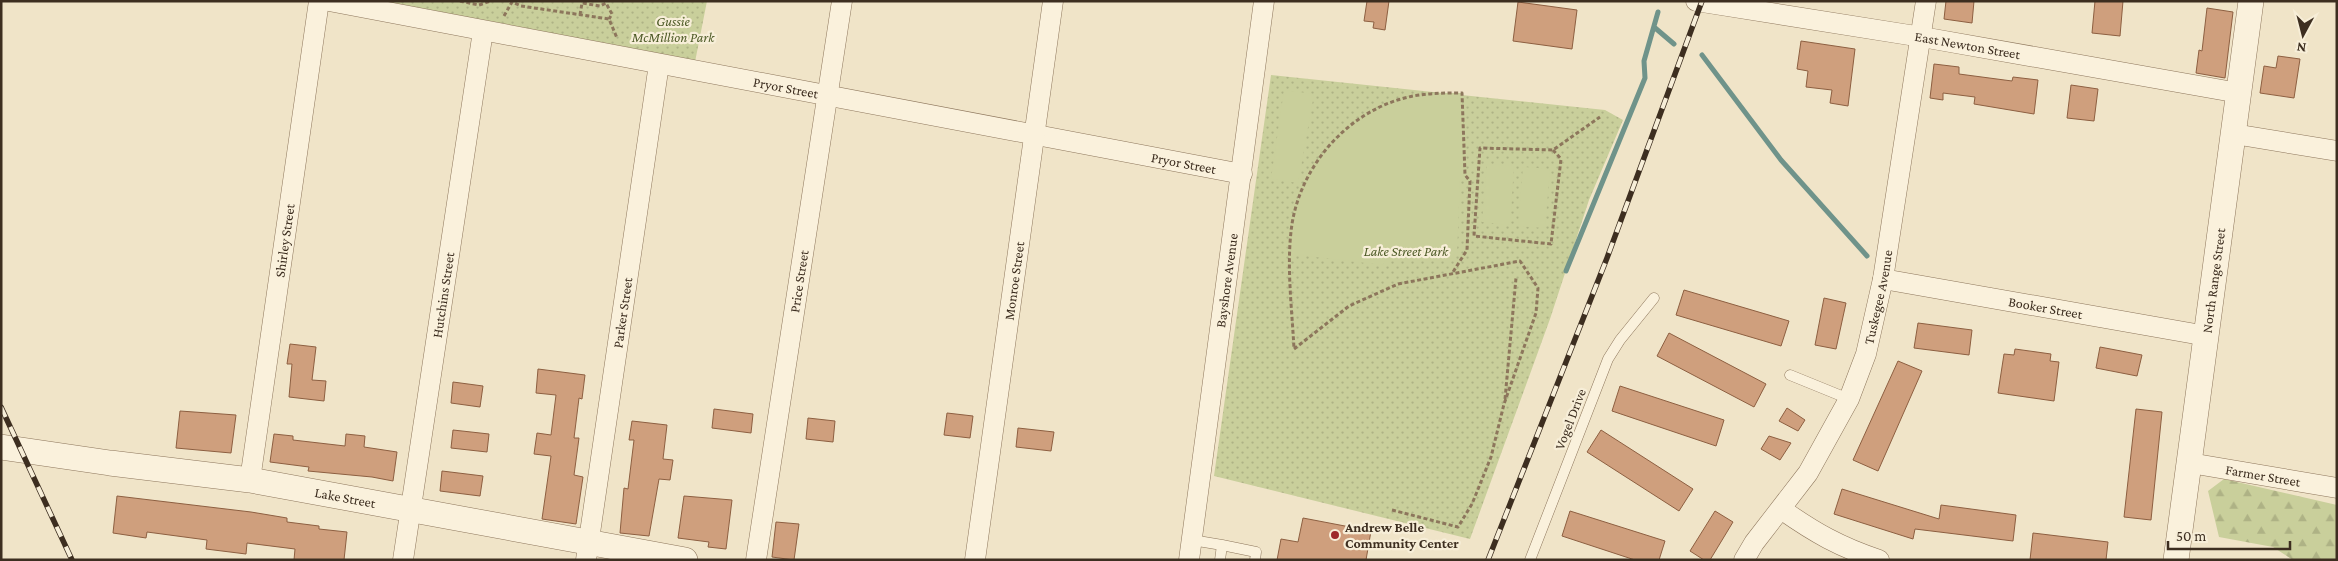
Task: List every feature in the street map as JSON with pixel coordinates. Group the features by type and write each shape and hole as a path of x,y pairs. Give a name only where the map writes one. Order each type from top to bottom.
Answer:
{"street":[{"name":"Shirley Street","path":"250,480 319,1"},
{"name":"Pryor Street","path":"329,1 492,26 659,64 1242,174"},
{"name":"Price Street","path":"756,560 842,1"},
{"name":"Monroe Street","path":"975,560 1053,1"},
{"name":"Bayshore Avenue","path":"1189,560 1264,1"},
{"name":"East Newton Street","path":"1696,1 1922,37 2239,94"},
{"name":"Tuskegee Avenue","path":"1744,560 1754,543 1808,473 1849,399 1866,354 1883,278 1922,37 1926,1"},
{"name":"North Range Street","path":"2176,560 2252,1"},
{"name":"Hutchins Street","path":"403,560 410,508 492,26"},
{"name":"Parker Street","path":"587,551 659,64"},
{"path":"2234,134 2337,151"},
{"name":"Booker Street","path":"1883,278 2207,336"},
{"name":"Lake Street","path":"1,447 110,463 250,480 410,508 587,551 685,560"},
{"name":"Farmer Street","path":"2190,463 2337,488"},
{"path":"1781,509 1820,536 1840,546 1879,560"}],"lane":[{"name":"Vogel Drive","path":"1530,560 1608,359 1620,340 1654,298"},
{"path":"1790,374 1849,399"},
{"path":"1192,540 1256,552 1255,560"},
{"path":"1220,560 1222,545"}],"path":[{"path":"460,1 479,5 492,1"},
{"path":"492,26 511,2 609,19"},
{"path":"580,15 582,2 600,6 606,2 612,14 609,19 618,44"},
{"path":"1392,510 1458,527 1472,504 1491,457 1504,404 1536,314 1538,288 1520,261 1453,272 1398,284 1349,306 1294,349 1290,254 1292,225 1297,200 1309,173 1323,153 1350,125 1373,110 1401,99 1428,94 1462,93 1465,175 1470,181 1467,250 1453,272"},
{"path":"1553,150 1561,159 1551,244 1474,236 1480,148 1553,150 1600,117"},
{"path":"1504,404 1516,278"}],"green space":[{"name":"Gussie McMillion Park","path":"378,1 707,1 695,62"},
{"name":"Lake Street Park","path":"1271,75 1605,110 1623,120 1589,200 1550,319 1470,539 1214,476"},
{"path":"1284,90 1314,94 1298,183 1271,179"},
{"path":"1462,93 1465,175 1460,181 1457,253 1448,261 1386,259 1383,265 1290,254 1294,214 1304,183 1324,151 1337,137 1367,114 1383,105 1400,99 1423,94"},
{"path":"1487,164 1514,166 1510,225 1482,222"},
{"path":"1523,167 1550,169 1545,228 1518,226"},
{"path":"2224,479 2337,505 2337,560 2293,560 2273,547 2219,537 2208,491"}],"building":[{"path":"1367,1 1389,1 1385,30 1373,28 1374,22 1364,21"},
{"path":"1946,1 1974,1 1972,23 1944,19"},
{"path":"2095,1 2123,1 2120,36 2092,33"},
{"path":"1518,2 1577,10 1572,49 1513,41"},
{"path":"2207,8 2233,12 2225,78 2196,73 2199,50 2202,51"},
{"path":"1801,41 1855,49 1848,106 1830,103 1832,90 1806,87 1808,71 1797,69"},
{"path":"2278,56 2300,59 2294,98 2260,93 2264,66 2276,68"},
{"path":"1934,64 1959,67 1959,74 2012,81 2013,77 2038,80 2034,114 1974,104 1975,97 1943,93 1943,100 1930,98"},
{"path":"2071,85 2098,89 2094,121 2067,118"},
{"path":"1684,290 1789,321 1781,346 1676,315"},
{"path":"1824,298 1846,303 1836,349 1815,345"},
{"path":"1918,323 1972,330 1969,355 1914,348"},
{"path":"1669,333 1766,384 1754,407 1657,356"},
{"path":"290,344 316,347 312,380 326,381 324,401 289,397 292,364 287,364"},
{"path":"2100,347 2142,355 2137,376 2096,368"},
{"path":"2015,349 2051,354 2050,361 2059,362 2054,401 1998,393 2004,354 2014,355"},
{"path":"1898,361 1922,371 1878,471 1853,460"},
{"path":"538,369 585,375 582,399 579,398 574,438 579,438 574,475 583,477 576,524 542,519 551,456 534,454 537,433 551,435 556,395 536,393"},
{"path":"453,382 483,386 480,407 451,403"},
{"path":"1620,386 1724,420 1716,446 1612,411"},
{"path":"1787,408 1805,420 1798,431 1779,421"},
{"path":"714,409 753,414 751,433 712,428"},
{"path":"2136,409 2162,412 2151,520 2124,517"},
{"path":"180,411 236,415 231,453 176,448"},
{"path":"947,413 973,416 970,438 944,435"},
{"path":"808,418 835,421 833,442 806,439"},
{"path":"632,421 667,425 663,459 673,460 670,480 659,479 649,536 620,533 624,488 628,489 634,440 629,440"},
{"path":"1018,428 1054,432 1051,451 1016,447"},
{"path":"453,430 489,434 487,452 451,448"},
{"path":"1601,430 1693,489 1679,511 1587,452"},
{"path":"274,434 293,436 293,440 345,446 346,434 365,436 364,447 397,452 393,481 372,477 308,471 309,467 270,462"},
{"path":"1769,436 1791,443 1780,460 1761,449"},
{"path":"442,471 483,476 480,496 440,491"},
{"path":"1842,489 1939,519 1941,505 2016,515 2013,541 1915,529 1913,539 1834,514"},
{"path":"117,496 251,512 287,518 287,522 319,526 319,529 347,532 344,560 294,560 295,549 247,543 246,554 206,549 207,540 147,532 146,538 113,533"},
{"path":"684,496 732,500 726,549 708,547 709,542 678,538"},
{"path":"1570,511 1665,541 1659,560 1635,560 1562,536"},
{"path":"1715,511 1733,522 1710,560 1704,560 1690,551"},
{"name":"Andrew Belle Community Center","path":"1303,518 1371,531 1366,560 1277,560 1281,539 1298,542"},
{"path":"776,522 799,524 794,560 772,557"},
{"path":"2033,533 2108,542 2106,560 2030,560"}],"waterway":[{"path":"1566,271 1645,78 1644,61 1658,12"},
{"path":"1654,27 1674,44"},
{"path":"1702,55 1781,160 1867,256"}],"railway":[{"path":"1488,560 1607,258 1702,1"},
{"path":"1,407 72,560"}],"place":[{"name":"Andrew Belle Community Center","path":"1335,535"}]}
